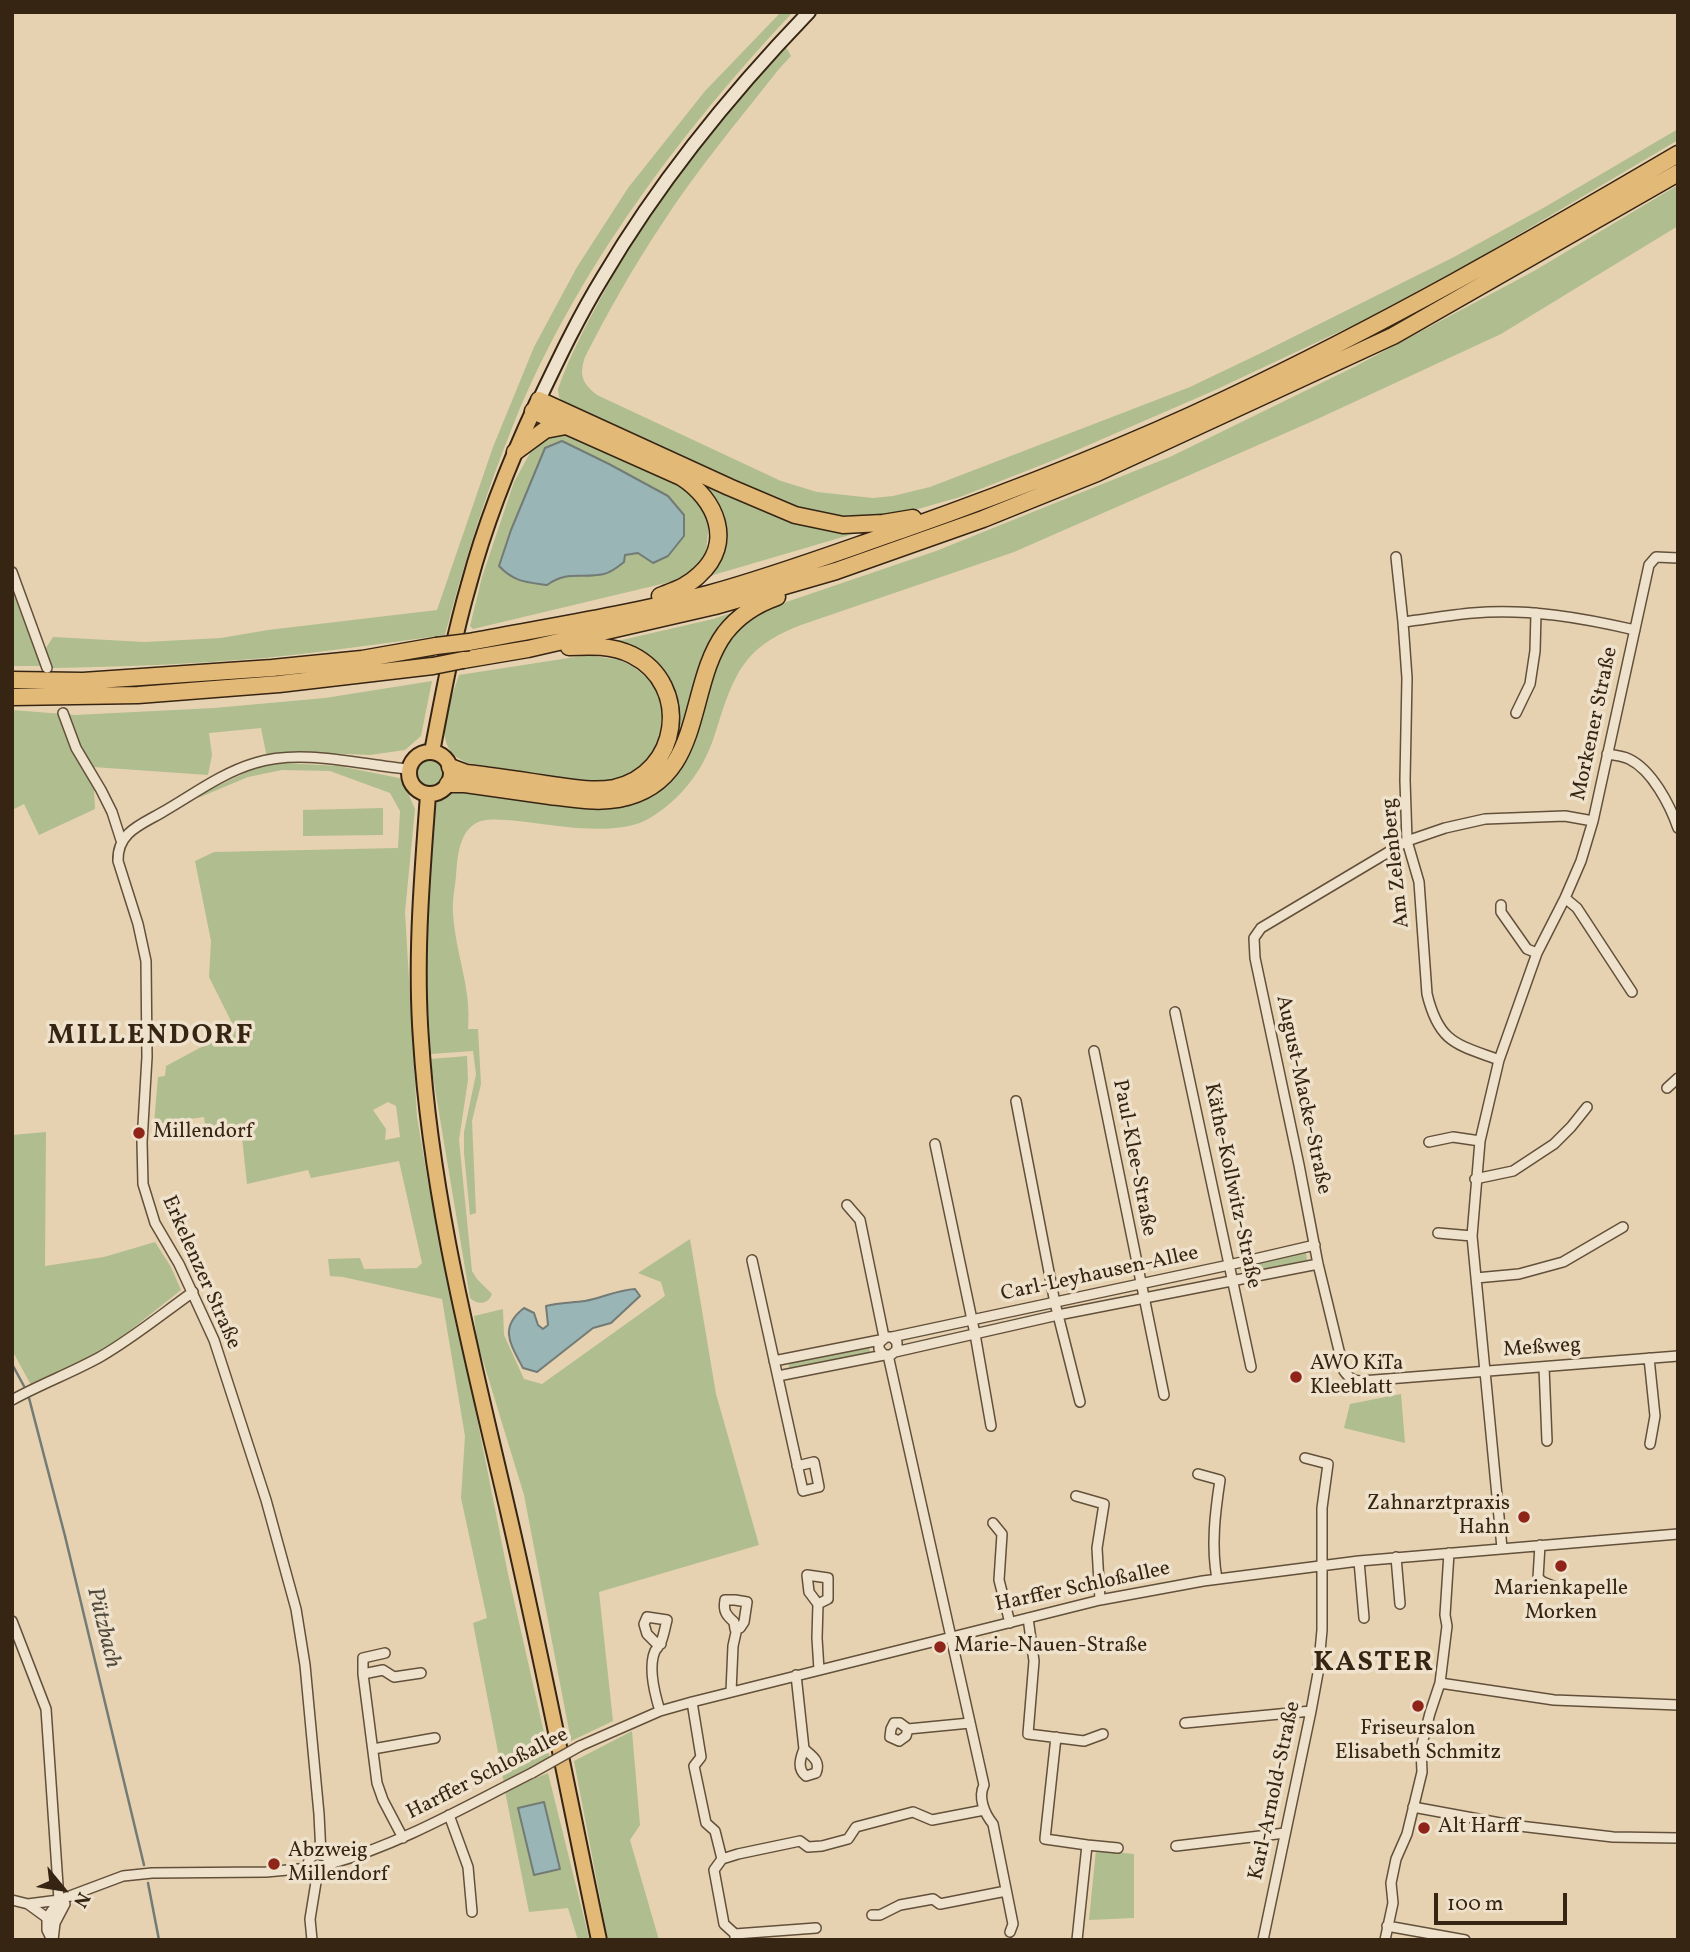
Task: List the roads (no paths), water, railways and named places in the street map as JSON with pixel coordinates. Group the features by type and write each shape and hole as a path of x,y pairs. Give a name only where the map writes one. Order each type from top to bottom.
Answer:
{"highway":[{"path":"12,680 83,681 362,659 616,614 709,593 828,556 972,505 1092,458 1223,400 1308,359 1678,154"},
{"path":"12,697 138,695 279,684 433,666 528,649 715,606 836,571 983,519 1097,472 1392,336 1678,173"},
{"path":"536,405 566,426 681,477 706,498 715,516 718,537 716,548 706,568 698,576 675,591 616,614"},
{"path":"536,405 780,509 811,519 843,525 873,524 913,518 952,504 972,505"},
{"path":"516,452 545,430 566,426"},
{"path":"448,784 466,784 581,800 617,799 639,793 659,780 679,758 695,717 712,656 725,633 742,615 764,601 807,587 836,571"},
{"path":"450,767 466,773 592,789 614,788 645,774 660,757 669,735 671,709 660,680 643,662 620,650 590,646 528,649"}],"main road":[{"path":"432,752 447,672 469,583 516,452 573,330 603,276 670,176 762,61 809,12"},
{"path":"432,752 443,757 450,767 448,784 439,792 428,795 415,789 408,777 408,769 414,758 420,754 432,752"},
{"path":"428,795 418,971 429,1129 442,1213 599,1940"}],"street":[{"name":"Am Zelenberg","path":"1396,556 1407,678 1407,841 1419,882 1427,994 1438,1024 1458,1045 1499,1059"},
{"name":"Morkener Straße","path":"1502,1548 1472,1236 1480,1141 1499,1059 1537,953 1581,861 1593,821 1649,565 1656,557 1678,558"},
{"path":"12,572 47,668"},
{"path":"1404,622 1475,612 1536,613 1602,622 1634,630"},
{"path":"1516,713 1530,684 1535,651 1536,613"},
{"name":"Erkelenzer Straße","path":"63,713 76,748 112,812 121,840 117,850 118,860 138,924 146,969 147,1057 142,1142 143,1184 155,1223 193,1292 214,1340 266,1500 296,1609 305,1665 321,1854"},
{"path":"1607,754 1627,758 1637,764 1662,792 1678,828"},
{"path":"121,840 136,828 231,772 255,763 283,758 311,758 408,769"},
{"path":"1670,806 1678,795"},
{"path":"1407,841 1485,819 1565,817 1593,821"},
{"name":"August-Macke-Straße","path":"1407,841 1261,928 1254,938 1255,958 1318,1264 1344,1371 1355,1381 1408,1376"},
{"path":"1565,898 1577,908 1632,992"},
{"path":"1501,905 1501,912 1527,949 1537,953"},
{"name":"Käthe-Kollwitz-Straße","path":"1175,1012 1251,1367"},
{"name":"Paul-Klee-Straße","path":"1094,1051 1164,1395"},
{"path":"1667,1088 1678,1078"},
{"path":"1016,1101 1055,1303 1080,1402"},
{"path":"1475,1179 1514,1171 1554,1144 1587,1107"},
{"path":"1429,1142 1453,1137 1480,1141"},
{"path":"935,1144 975,1334 991,1426"},
{"path":"847,1205 860,1220 885,1338 879,1349 889,1354"},
{"path":"1476,1278 1519,1274 1563,1262 1623,1227"},
{"path":"1438,1233 1472,1236"},
{"name":"Carl-Leyhausen-Allee","path":"774,1361 972,1321 1315,1245"},
{"path":"752,1260 797,1466"},
{"name":"Carl-Leyhausen-Allee","path":"778,1376 889,1354 1058,1315 1318,1264"},
{"path":"17,1397 68,1374 121,1344 193,1292"},
{"path":"885,1338 897,1346 889,1354"},
{"path":"889,1354 984,1785 980,1792 990,1842 997,1847 1007,1894 1003,1904 1010,1936"},
{"name":"Meßweg","path":"1408,1376 1678,1356"},
{"path":"1648,1358 1655,1416 1650,1444"},
{"path":"1544,1367 1547,1441"},
{"name":"Karl-Arnold-Straße","path":"1263,1940 1311,1711 1322,1630 1322,1508 1328,1464 1306,1458"},
{"path":"1198,1474 1220,1480 1213,1559 1217,1579"},
{"path":"1076,1496 1104,1504 1097,1548 1100,1600"},
{"path":"993,1524 1002,1534 999,1580 1010,1623"},
{"name":"Harffer Schloßallee","path":"330,1864 403,1838 580,1746 660,1711 1100,1600 1322,1564 1678,1534"},
{"path":"1540,1545 1538,1578 1566,1591"},
{"path":"1385,1940 1393,1903 1391,1883 1396,1859 1407,1834 1422,1772 1421,1748 1440,1683 1447,1626 1445,1615 1449,1553"},
{"path":"1396,1557 1400,1604"},
{"path":"1359,1561 1364,1618"},
{"path":"818,1604 819,1670"},
{"path":"1028,1618 1034,1661 1028,1734 1084,1741 1103,1734"},
{"path":"12,1621 46,1709 61,1903"},
{"path":"731,1692 733,1646 737,1628"},
{"path":"660,1711 653,1680 655,1651 661,1644"},
{"path":"385,1653 363,1658 363,1674 380,1791 403,1838"},
{"path":"363,1674 383,1670 394,1676 421,1673"},
{"path":"796,1675 804,1749"},
{"path":"1440,1683 1555,1700 1678,1705"},
{"path":"692,1702 701,1757 694,1766 706,1823 715,1831 722,1859"},
{"path":"1185,1723 1311,1711"},
{"path":"908,1729 970,1723"},
{"path":"1056,1737 1045,1839 1118,1848"},
{"path":"373,1749 435,1738"},
{"path":"1413,1807 1511,1825 1613,1836 1678,1838"},
{"path":"816,1927 735,1937 724,1924 713,1870 722,1859 738,1854 800,1841 808,1847 848,1839 856,1827 913,1812 932,1820 986,1814"},
{"path":"449,1815 468,1867 472,1912"},
{"path":"1176,1846 1284,1833"},
{"path":"1077,1940 1087,1845"},
{"path":"321,1854 330,1864 328,1872 321,1876 312,1873 309,1868 311,1858 321,1854"},
{"path":"52,1940 47,1930 61,1903 73,1894 123,1876 266,1872 309,1868"},
{"path":"312,1940 310,1919 317,1876"},
{"path":"872,1915 880,1916 900,1905 933,1899 940,1905 1007,1894"},
{"path":"12,1900 28,1904 61,1903"},
{"path":"28,1904 51,1921"},
{"path":"1387,1926 1465,1940"}],"water":[{"path":"562,441 668,496 684,515 684,536 668,556 653,563 638,553 625,555 624,562 607,573 568,576 547,585 515,578 499,566 545,448"},
{"path":"635,1289 640,1296 611,1323 593,1328 537,1372 523,1368 511,1344 509,1330 516,1315 524,1308 534,1313 538,1325 543,1329 548,1325 546,1306 585,1301"},
{"path":"544,1802 560,1869 534,1875 518,1808"}],"waterway":[{"name":"Pützbach","path":"12,1364 25,1388"},
{"name":"Pützbach","path":"29,1398 144,1865"},
{"name":"Pützbach","path":"148,1883 159,1940"}],"place":[{"name":"Millendorf","path":"139,1133"},
{"name":"AWO KiTa Kleeblatt","path":"1296,1377"},
{"name":"Zahnarztpraxis Hahn","path":"1524,1517"},
{"name":"Marienkapelle Morken","path":"1561,1566"},
{"name":"Marie-Nauen-Straße","path":"940,1647"},
{"name":"Friseursalon Elisabeth Schmitz","path":"1418,1706"},
{"name":"Alt Harff","path":"1424,1828"},
{"name":"Abzweig Millendorf","path":"274,1864"}],"district":[{"name":"MILLENDORF","path":"151,1038"},
{"name":"KASTER","path":"1374,1665"}]}
